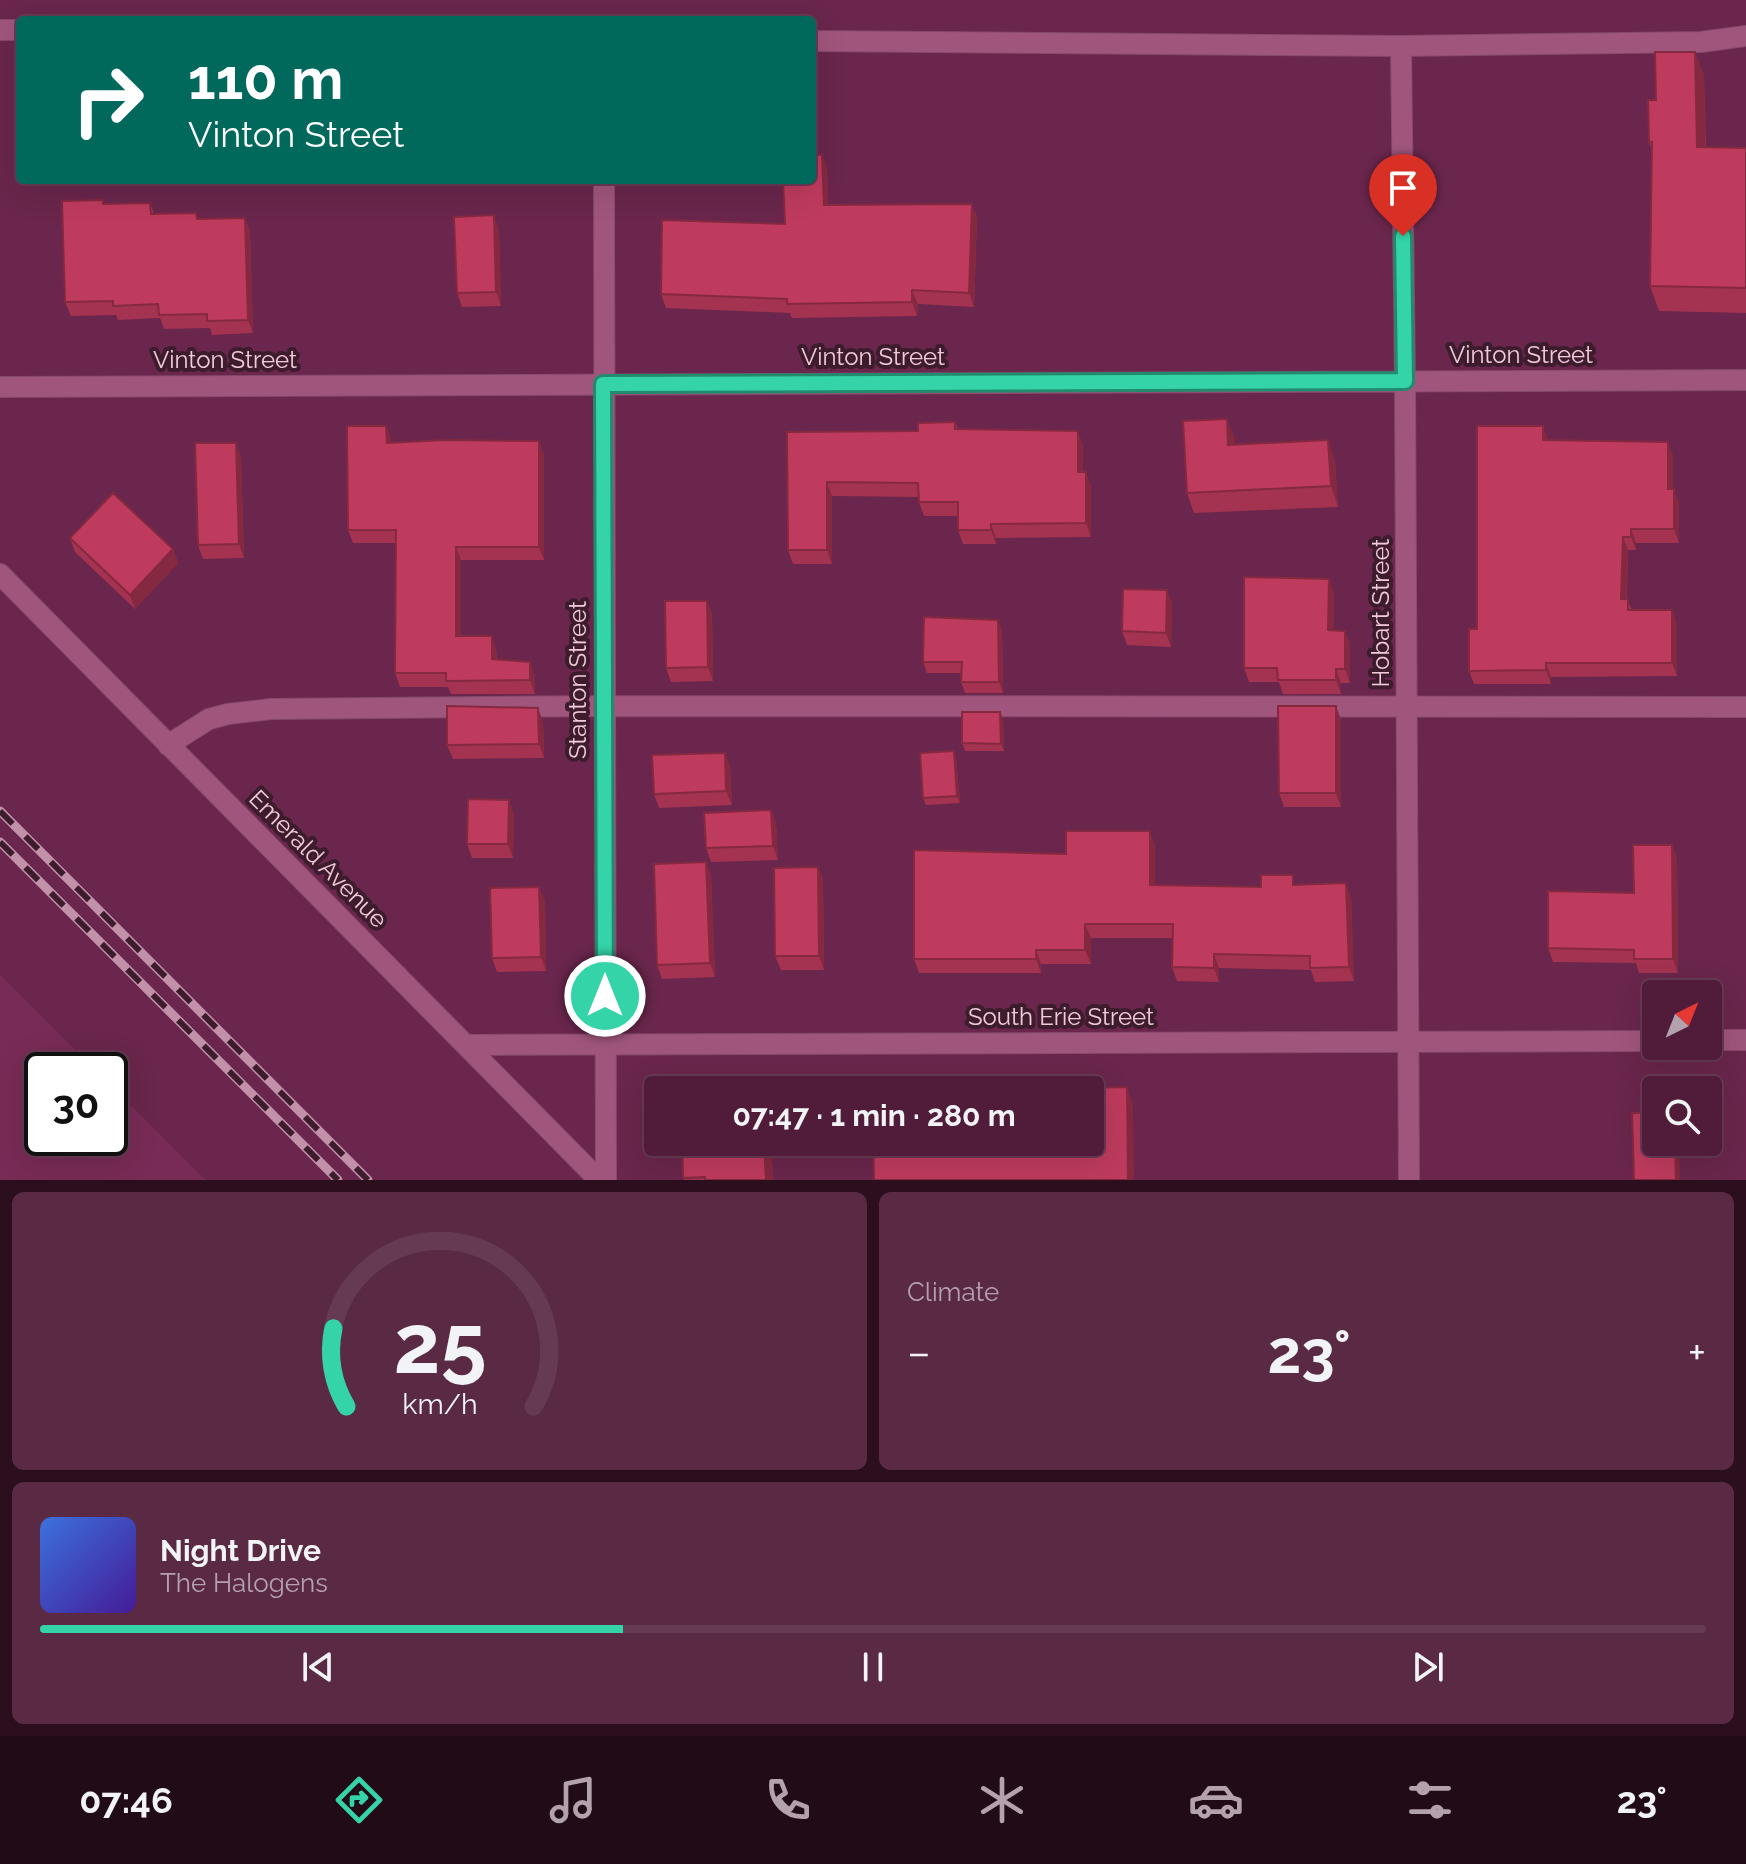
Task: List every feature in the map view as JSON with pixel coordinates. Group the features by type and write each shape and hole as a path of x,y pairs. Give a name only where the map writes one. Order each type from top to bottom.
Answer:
{"street":[{"path":"816,41 1401,46 1588,41 1701,42 1746,36"},
{"name":"Hobart Street","path":"1401,46 1409,1180"},
{"name":"Stanton Street","path":"604,184 606,1180"},
{"name":"Vinton Street","path":"0,387 1746,380"},
{"name":"Emerald Avenue","path":"0,574 599,1180"},
{"path":"168,745 209,719 271,709 604,706 1746,707"},
{"path":"1722,1040 1746,1040"},
{"name":"South Erie Street","path":"466,1045 1642,1041"}],"shaded area":[{"path":"0,975 77,1052 24,1052 24,1156 128,1156 128,1103 206,1180 0,1180"}],"building":[{"path":"1655,52 1695,52 1697,147 1746,148 1746,288 1650,286 1652,142 1649,142 1648,100 1656,100"},
{"path":"816,155 822,155 824,205 972,204 969,293 912,290 912,302 787,304 787,299 661,294 662,220 785,224 783,184 816,184"},
{"path":"103,200 103,204 150,203 151,214 196,213 197,219 245,218 248,320 207,321 207,314 159,315 158,304 113,306 113,301 65,302 62,201"},
{"path":"494,215 496,292 457,293 454,217"},
{"path":"1227,419 1228,445 1328,440 1331,486 1187,493 1183,421"},
{"path":"955,422 955,429 1078,431 1078,472 1086,472 1086,523 991,524 991,530 958,530 958,502 919,502 918,483 827,482 827,550 788,550 787,432 918,431 918,423"},
{"path":"347,426 386,426 387,443 539,441 539,547 456,547 456,636 492,636 492,659 530,662 530,680 446,681 446,673 395,673 396,530 348,530"},
{"path":"1477,426 1543,426 1543,440 1668,442 1668,489 1674,489 1674,529 1631,529 1631,537 1623,537 1621,599 1628,599 1628,610 1672,610 1672,663 1546,663 1546,670 1469,671 1469,629 1477,629"},
{"path":"195,443 236,443 239,544 198,545"},
{"path":"113,493 173,549 130,595 70,538"},
{"path":"1244,577 1329,579 1328,630 1345,631 1345,669 1336,669 1336,680 1278,680 1277,668 1244,668"},
{"path":"1123,589 1167,590 1166,633 1122,631"},
{"path":"665,601 707,601 708,667 666,668"},
{"path":"924,617 998,620 999,682 961,682 962,662 923,662"},
{"path":"447,706 538,708 539,744 447,745"},
{"path":"1278,706 1336,706 1336,793 1279,793"},
{"path":"962,712 1000,712 1001,744 962,743"},
{"path":"954,751 957,796 923,798 920,753"},
{"path":"725,753 726,791 654,794 652,755"},
{"path":"468,799 509,800 508,844 467,844"},
{"path":"771,810 773,846 706,848 704,813"},
{"path":"1066,831 1150,831 1150,885 1261,887 1261,875 1293,875 1293,885 1346,883 1349,967 1310,968 1310,956 1214,954 1214,968 1172,967 1173,924 1085,924 1085,950 1036,950 1036,959 914,959 914,850 1066,854"},
{"path":"1633,845 1672,845 1673,959 1634,959 1634,950 1548,948 1548,891 1634,893"},
{"path":"706,862 710,963 657,965 654,864"},
{"path":"818,867 819,956 775,956 774,868"},
{"path":"539,887 541,957 492,958 490,888"},
{"path":"1127,1087 1128,1180 874,1180 873,1156 1104,1156 1104,1088"},
{"path":"1632,1113 1642,1113 1642,1156 1675,1156 1676,1180 1634,1180"},
{"path":"682,1156 765,1156 766,1180 683,1178"}],"railway":[{"path":"0,811 368,1180"},
{"path":"0,842 338,1180"}],"route":[{"path":"605,996 603,384 1405,381 1403,236"}]}
